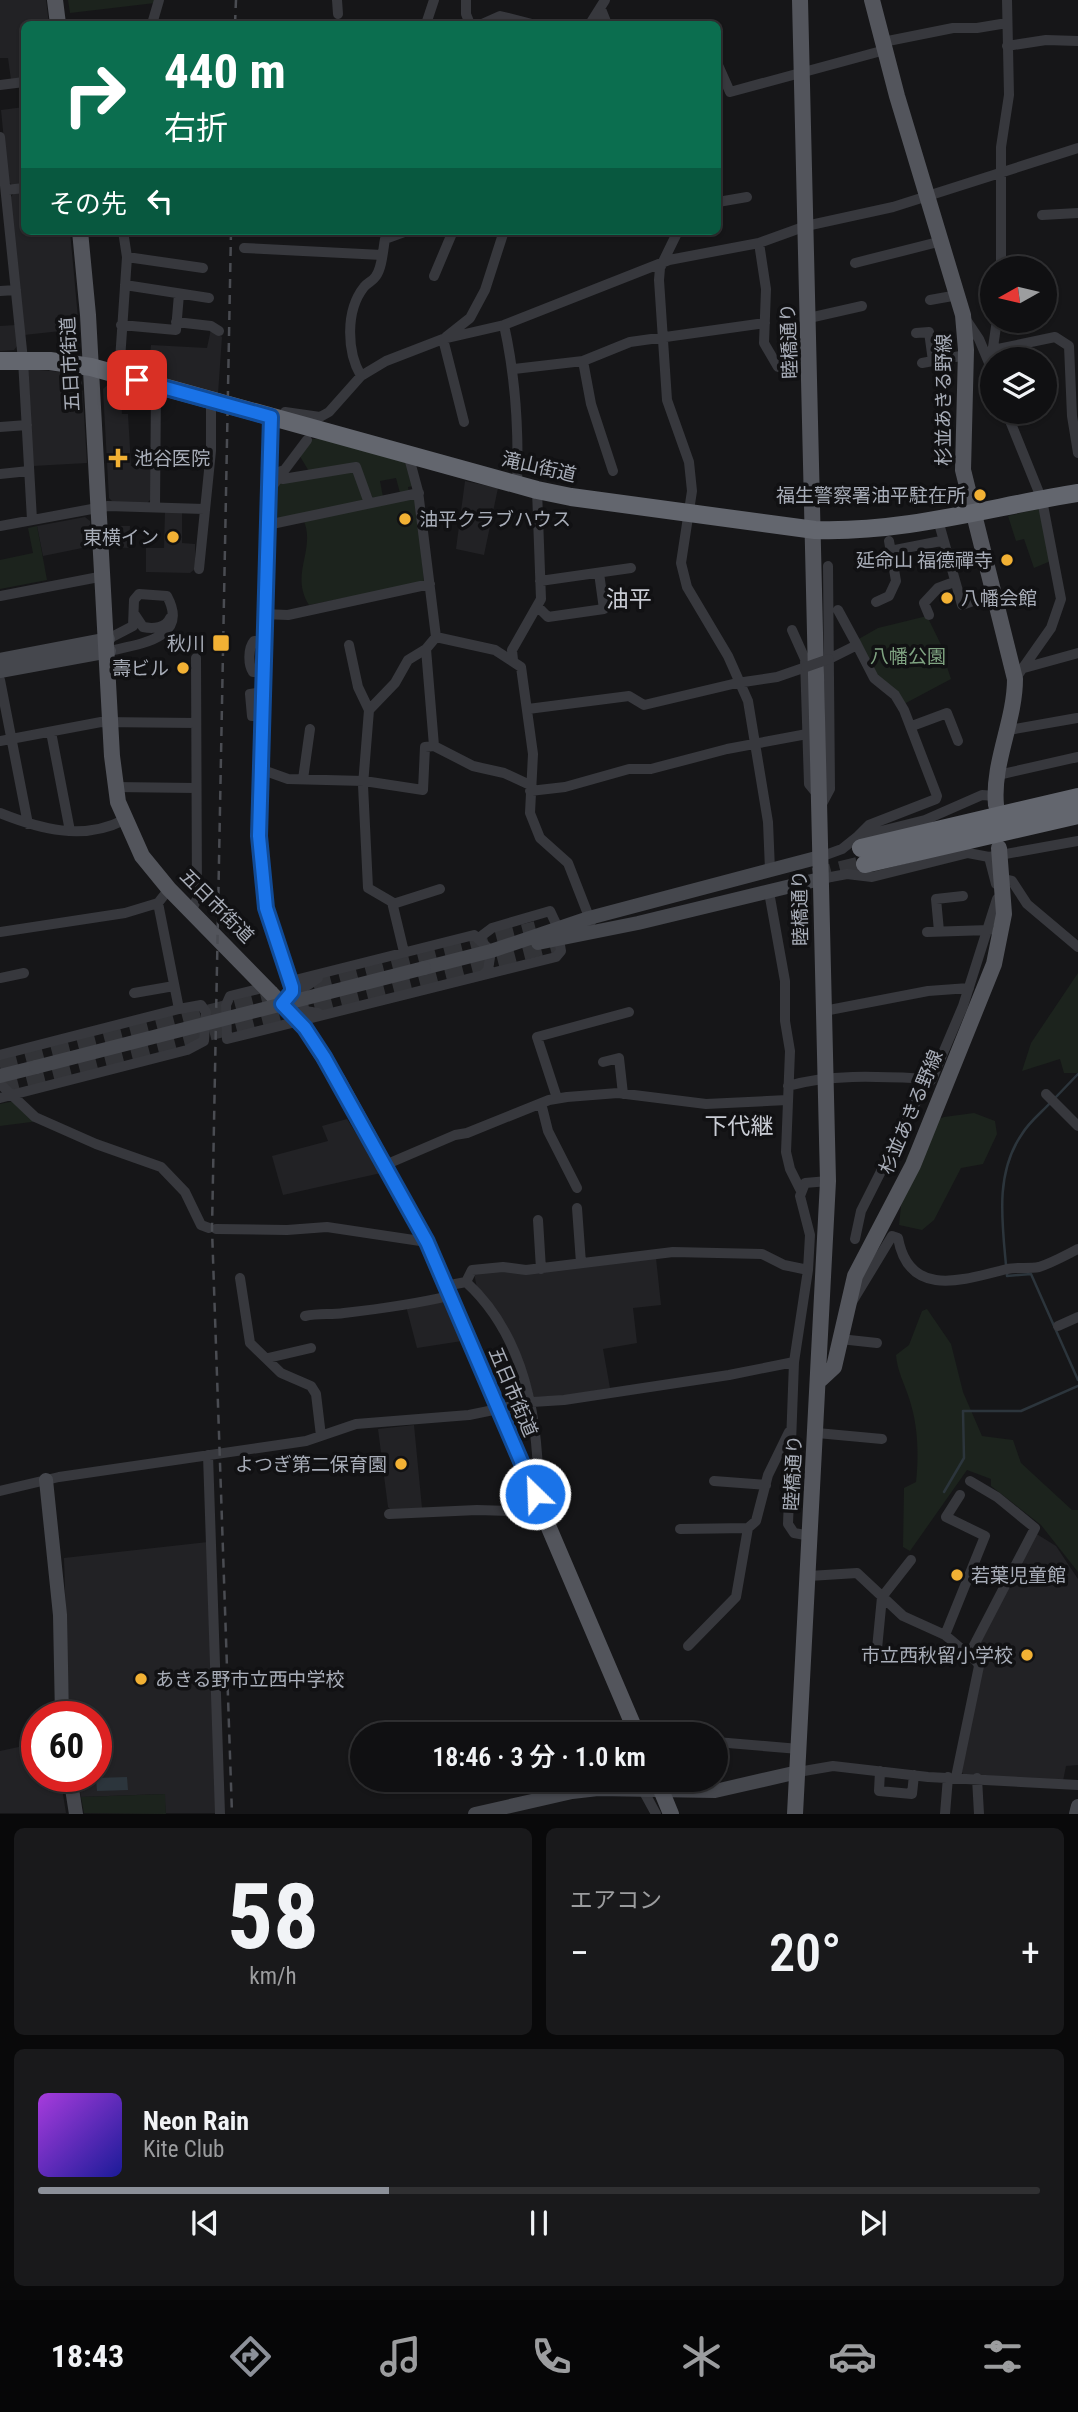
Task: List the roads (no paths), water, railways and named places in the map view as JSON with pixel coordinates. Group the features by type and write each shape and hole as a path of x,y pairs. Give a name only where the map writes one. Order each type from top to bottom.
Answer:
{"highway":[{"name":"滝山街道","path":"0,361 23,360 91,367 537,490 688,514 815,530 852,531 938,520 1078,493"},
{"path":"861,849 1078,797"},
{"path":"861,849 1078,815"}],"main road":[{"path":"55,0 58,21"},
{"name":"睦橋通り","path":"795,1814 820,1380 828,1181 815,530 800,0"},
{"name":"杉並あきる野線","path":"872,0 963,314 966,355 963,467 972,514 1019,673 998,775 996,800"},
{"name":"五日市街道","path":"80,235 100,507 115,787 124,820 142,856 169,889 299,1022 324,1057 385,1165 427,1242 632,1722"},
{"name":"杉並あきる野線","path":"820,1380 834,1367 855,1276 914,1165 994,964 1003,932 1003,878 996,854"},
{"path":"657,1792 671,1814"}],"street":[{"path":"153,21 159,0"},
{"path":"338,0 338,14"},
{"path":"427,21 434,0"},
{"path":"466,0 469,21"},
{"path":"1001,256 1002,171 1009,95 1007,0"},
{"path":"592,21 603,4"},
{"path":"489,21 500,16 520,21"},
{"path":"721,72 730,92 953,28 977,29 1007,23"},
{"path":"1007,46 1046,40 1078,41"},
{"path":"0,85 21,82"},
{"path":"0,137 23,360 32,520"},
{"path":"282,1004 292,992 291,981 266,908 259,836 262,642 272,413 324,418 360,376 394,358 443,339 504,325 664,262 759,243 806,226 928,195 1078,148"},
{"path":"6,190 21,188"},
{"path":"721,201 747,197"},
{"path":"1042,215 1078,214"},
{"path":"119,375 127,257 124,235"},
{"path":"360,376 352,362 349,337 356,300 363,288 377,275 385,239 396,235"},
{"path":"434,276 451,235"},
{"path":"443,339 470,317 485,290 503,235"},
{"path":"676,235 659,280 660,337 667,400 689,462 692,491 681,550 684,578 742,683 753,721 754,745 768,821 770,870"},
{"path":"855,263 942,241"},
{"path":"759,243 765,266 764,342 775,364 782,368 811,367"},
{"path":"244,248 382,255"},
{"path":"127,257 203,268"},
{"path":"125,285 209,298"},
{"path":"0,291 16,290"},
{"path":"121,325 176,330 179,294"},
{"path":"930,300 958,295"},
{"path":"809,318 862,306"},
{"path":"963,314 983,347"},
{"path":"176,322 211,326 219,331"},
{"path":"514,369 583,360 630,342 765,323"},
{"path":"504,325 514,369 518,405 517,484"},
{"path":"916,333 929,332 928,362 966,355"},
{"path":"1007,347 1055,337 1069,346 1072,416 1078,453"},
{"path":"443,339 464,422"},
{"path":"583,360 591,404 613,471"},
{"path":"155,508 156,386"},
{"path":"199,569 211,451 211,400"},
{"path":"1011,424 1042,500 1062,599 1051,628 1019,673"},
{"path":"0,427 27,425"},
{"path":"267,492 307,440"},
{"path":"369,710 395,683 408,660 426,649 436,637 419,494 408,454"},
{"path":"281,471 284,479 356,467 369,503"},
{"path":"0,474 29,471"},
{"path":"513,660 514,645 539,608 537,490"},
{"path":"267,525 419,494"},
{"path":"0,526 100,507 204,509"},
{"path":"938,520 941,541 962,605 995,593"},
{"path":"876,603 889,596 896,581 890,546 941,541"},
{"path":"792,630 806,667 809,784 820,802 830,789 828,566"},
{"path":"540,581 631,568"},
{"path":"539,608 548,617 604,609 599,573"},
{"path":"0,596 104,576"},
{"path":"929,615 924,603 938,589 954,582"},
{"path":"263,614 288,615 429,584"},
{"path":"0,660 108,645 163,636 170,629 169,599 163,594 139,594 134,600 132,628 108,645 0,671"},
{"path":"838,610 874,678 895,695 912,726 937,796 936,799 869,825 861,849"},
{"path":"134,613 139,622 150,628 164,626 170,618"},
{"path":"436,637 495,650 521,667 533,758 530,813 540,838 568,863 594,933"},
{"path":"349,645 358,687 369,710 364,781 368,888 393,904 404,952"},
{"path":"528,709 629,696 645,705 777,677 829,659 857,645"},
{"path":"426,649 433,746"},
{"path":"1019,673 1078,653"},
{"path":"191,911 196,906 197,899 196,658"},
{"path":"0,680 28,824"},
{"path":"912,726 947,713 958,741"},
{"path":"1009,730 1077,718"},
{"path":"0,741 111,722 195,723"},
{"path":"303,779 310,729"},
{"path":"51,732 69,831"},
{"path":"260,769 281,778 364,781 423,790 425,747 433,746 473,766 504,773 530,788 565,787 629,769 651,769 727,749 807,734"},
{"path":"998,775 1078,757"},
{"path":"115,787 195,788"},
{"path":"559,934 589,918 842,849 861,849 982,795 996,800"},
{"path":"0,813 28,824 69,831 99,829 124,820"},
{"path":"0,1076 559,934 594,933 847,874 872,877 968,853 996,854 1078,841"},
{"path":"855,1239 861,1211 921,1093 932,1079 969,988 997,897 996,854"},
{"path":"1003,878 1012,881 1027,904 1078,947"},
{"path":"0,932 125,913 158,903 169,889"},
{"path":"393,904 440,889"},
{"path":"769,892 785,981 790,1059 786,1152 790,1169 800,1189 810,1235 806,1298 794,1362 788,1524 794,1533 811,1536"},
{"path":"939,931 936,899 963,896"},
{"path":"158,903 179,1009"},
{"path":"267,987 230,996 226,1005 227,1039 556,957 561,951 559,934 550,911 492,928 480,937"},
{"path":"927,932 989,930"},
{"path":"291,981 474,934 492,951"},
{"path":"484,975 488,970 492,951"},
{"path":"0,978 24,973"},
{"path":"321,974 299,991 308,1013 332,1013"},
{"path":"134,993 174,986"},
{"path":"824,1011 928,991 969,988"},
{"path":"0,1055 179,1009 201,1005 206,1012 204,1041 187,1050 0,1098"},
{"path":"557,1098 537,1037 629,1012"},
{"path":"603,1062 619,1058 623,1094"},
{"path":"788,1086 893,1075 932,1079"},
{"path":"0,1084 27,1110 48,1123 161,1167 185,1192 201,1225 213,1229 287,1230 327,1227 427,1242"},
{"path":"385,1165 455,1135 467,1133 557,1098 623,1094 706,1104 787,1100"},
{"path":"1050,1098 1078,1126"},
{"path":"541,1102 548,1131 577,1188"},
{"path":"800,1189 805,1183 828,1181"},
{"path":"577,1208 581,1263"},
{"path":"538,1220 541,1269"},
{"path":"846,1306 857,1299 864,1281 892,1236 898,1238 902,1258 919,1276 948,1281 982,1278 1006,1269 1038,1267 1078,1249"},
{"path":"305,1316 322,1312 330,1315 371,1310 447,1291 466,1283 472,1270 541,1269 673,1252 762,1254 784,1265 808,1270"},
{"path":"240,1278 250,1343 281,1373 311,1386 316,1394 321,1436"},
{"path":"466,1283 489,1306 505,1332 524,1374 532,1402 538,1461 535,1494"},
{"path":"1058,1326 1078,1317"},
{"path":"840,1339 877,1343"},
{"path":"268,1358 311,1348"},
{"path":"0,1491 46,1480 321,1436 356,1424 418,1420 532,1402 564,1400 729,1375 794,1362"},
{"path":"688,1646 736,1597 748,1528 756,1521 766,1485 792,1427"},
{"path":"817,1433 882,1439"},
{"path":"208,1455 220,1814"},
{"path":"46,1480 60,1615 62,1701"},
{"path":"715,1481 766,1485"},
{"path":"969,1655 1035,1528 997,1497 970,1481"},
{"path":"944,1634 985,1536 946,1517 960,1495"},
{"path":"389,1514 477,1510 542,1513"},
{"path":"680,1529 748,1528"},
{"path":"876,1659 882,1597 911,1560"},
{"path":"809,1576 857,1573 903,1616 944,1634 979,1666 945,1814"},
{"path":"728,1743 799,1749"},
{"path":"728,1790 833,1766 914,1775 1078,1786"},
{"path":"880,1772 879,1791 912,1794 914,1775"},
{"path":"977,1778 979,1814"},
{"path":"73,1792 76,1814"},
{"path":"475,1814 572,1792"},
{"path":"654,1792 656,1814"},
{"path":"1076,1814 1078,1806"}],"waterway":[{"path":"1056,1097 1078,1074"},
{"path":"1006,1265 1002,1198 1008,1165 1013,1149 1025,1130 1051,1102"},
{"path":"1007,1272 1007,1276 1031,1274 1078,1380"},
{"path":"944,1492 964,1458 963,1411 1021,1411 1078,1386"}],"tunnel":[{"path":"814,877 865,864"},
{"path":"0,1067 536,930"},
{"path":"0,1085 556,943"}],"railway":[{"path":"235,21 236,0"},
{"path":"231,235 212,1229 232,1814"}],"place":[{"name":"池谷医院","path":"118,458"},
{"name":"福生警察署油平駐在所","path":"980,495"},
{"name":"油平クラブハウス","path":"405,519"},
{"name":"東横イン","path":"173,537"},
{"name":"延命山 福德禪寺","path":"1007,560"},
{"name":"八幡会館","path":"947,598"},
{"name":"秋川","path":"221,643"},
{"name":"壽ビル","path":"183,668"},
{"name":"よつぎ第二保育園","path":"401,1464"},
{"name":"若葉児童館","path":"957,1575"},
{"name":"市立西秋留小学校","path":"1027,1655"},
{"name":"あきる野市立西中学校","path":"141,1679"}],"district":[{"name":"油平","path":"629,599"},
{"name":"下代継","path":"739,1126"}],"park label":[{"name":"八幡公園","path":"908,656"}]}
